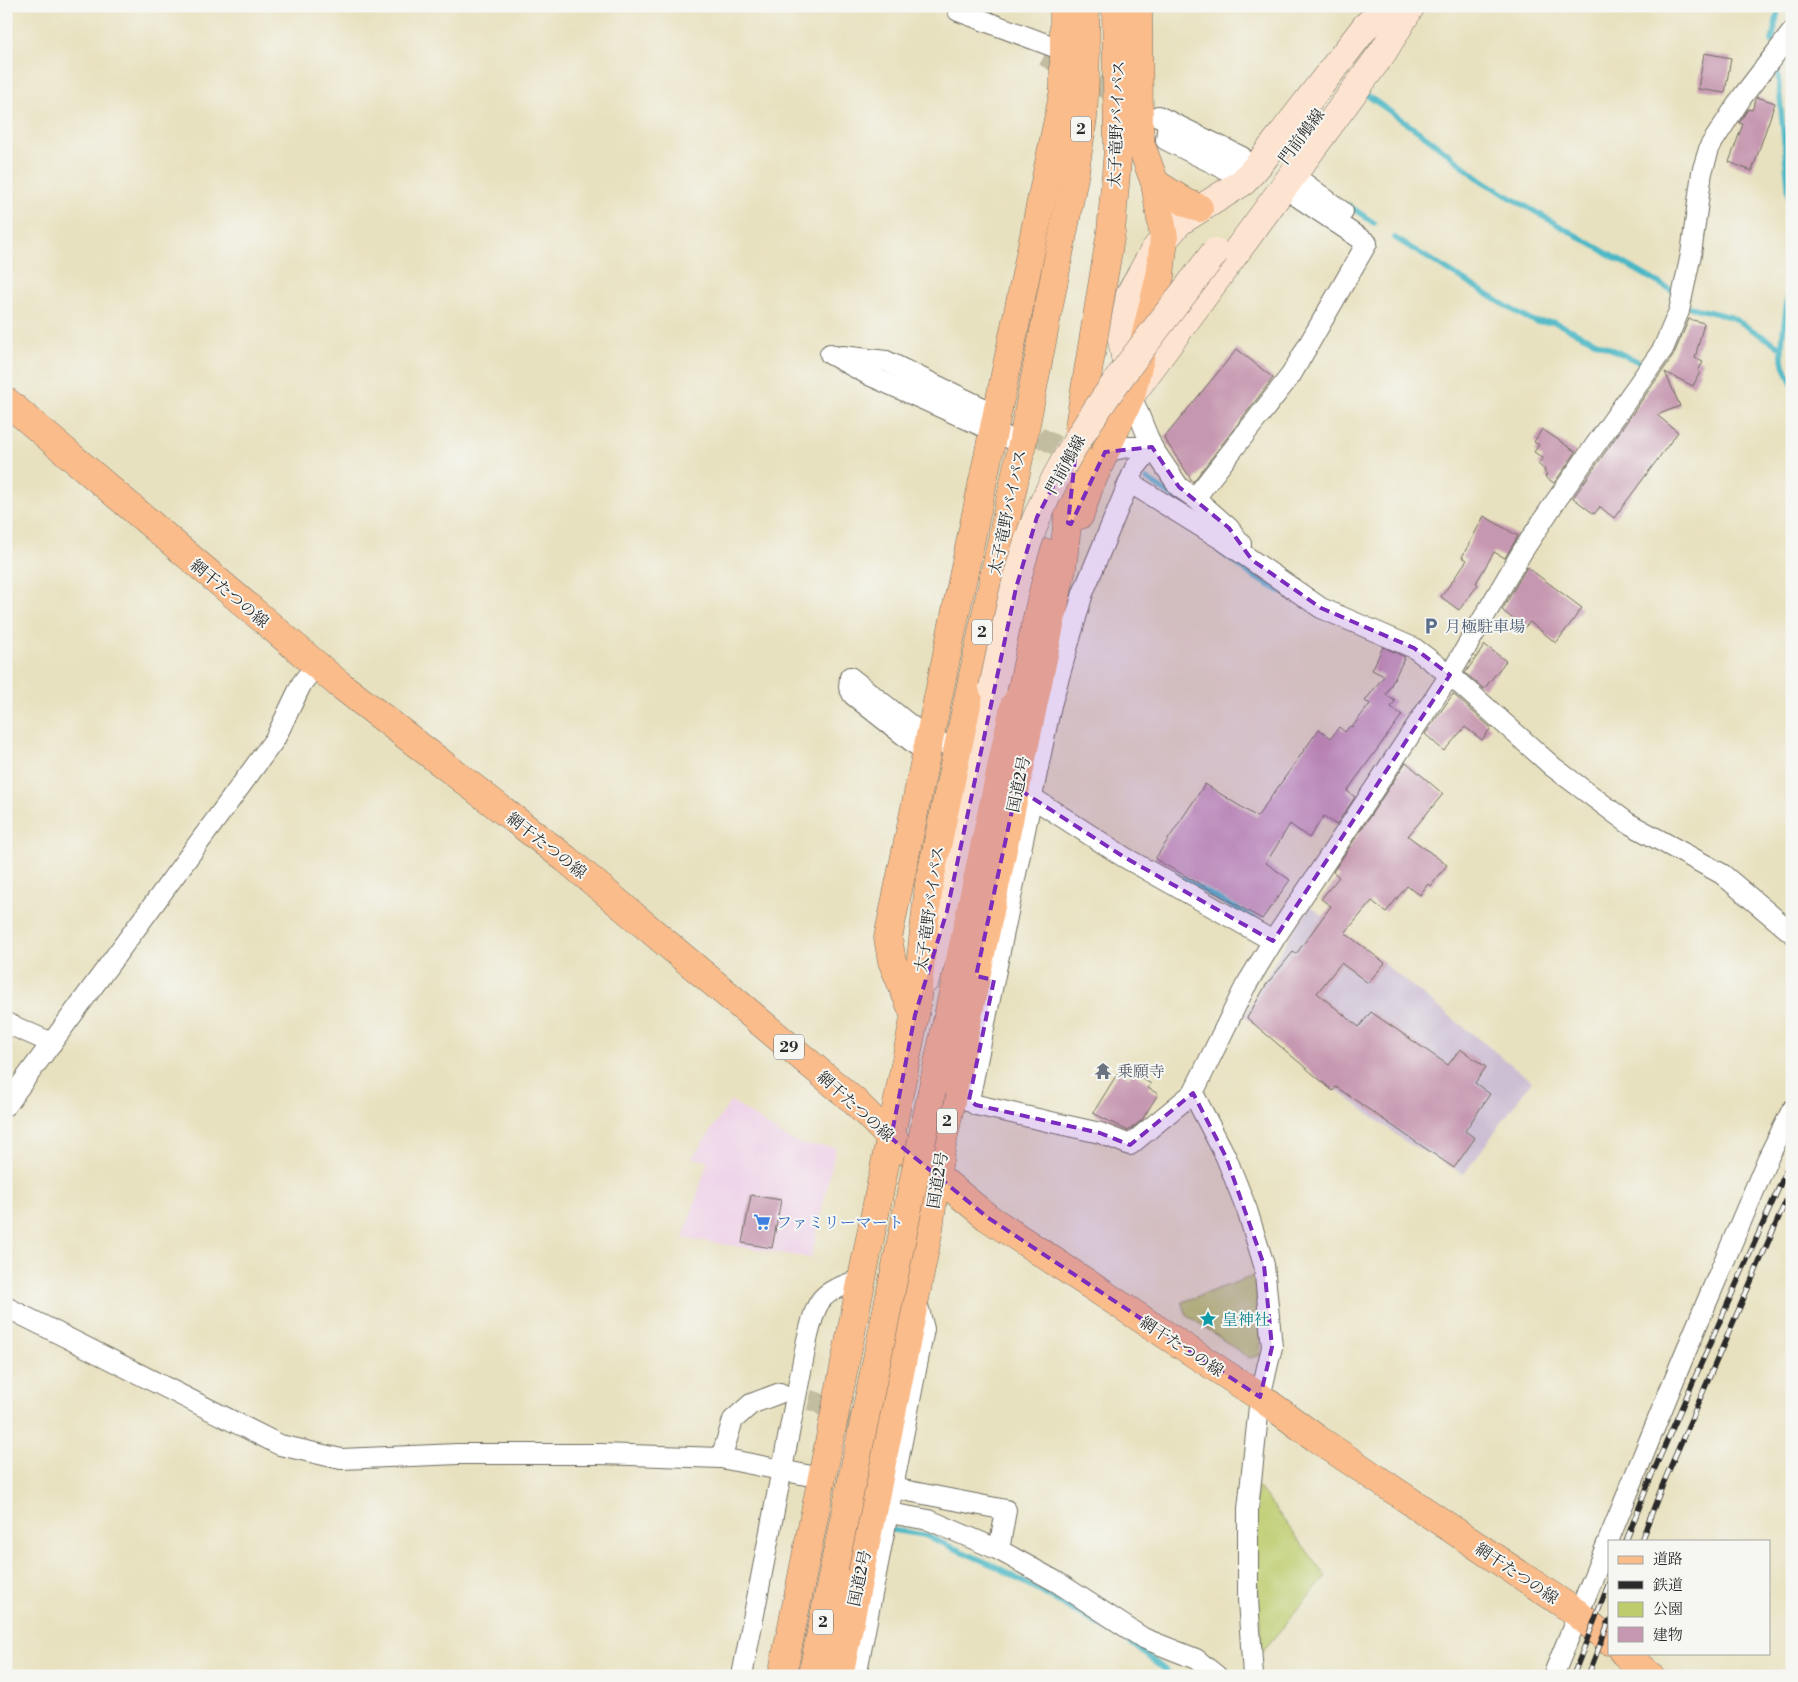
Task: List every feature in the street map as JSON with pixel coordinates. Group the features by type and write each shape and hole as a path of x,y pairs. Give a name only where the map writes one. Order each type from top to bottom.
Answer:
{"main road":[{"path":"1060,251 1060,173 1065,86 1055,53 1064,6"},
{"name":"太子竜野バイパス","path":"914,1015 929,884 1022,444 1060,251 1083,118 1086,52 1085,6"},
{"name":"太子竜野バイパス","path":"1062,568 1080,420 1111,232 1118,149 1116,6"},
{"path":"1062,568 1089,487 1131,395 1160,276 1164,238 1155,183 1141,146 1139,127 1138,6"},
{"path":"1164,238 1179,222 1199,208 1243,168 1265,157 1334,64 1366,26 1388,6"},
{"path":"1131,395 1293,185 1384,52 1410,6"},
{"name":"門前鵤線","path":"914,1015 946,911 993,687 1027,547 1052,485 1089,422 1313,118 1410,6"},
{"path":"914,1015 892,961 888,938 988,419 1065,86"},
{"path":"1155,183 1185,202 1199,208"},
{"name":"網干たつの線","path":"6,402 316,665 566,859 853,1100 891,1138 987,1217 1260,1397 1316,1438 1577,1613 1608,1640"},
{"name":"2","path":"812,1676 932,1091 1036,600 1080,420"},
{"name":"国道2号","path":"839,1676 880,1511 929,1229 936,1175 1029,799 1062,568"},
{"name":"2","path":"782,1676 891,1138 914,1015"},
{"path":"1625,1654 1650,1676"}],"street":[{"path":"985,978 969,1100 976,1105 1100,1133 1130,1145 1193,1093 1245,987 1273,941 1450,675 1528,544 1663,349 1679,311 1691,254 1702,172 1710,146 1742,97 1792,32"},
{"path":"1162,118 1166,140 1243,168"},
{"path":"1195,498 1291,375 1367,243 1293,185"},
{"path":"988,419 871,376 830,354 886,361 988,419 1022,444"},
{"path":"1131,395 1152,447 1179,488 1195,498 1229,528 1252,560"},
{"path":"1105,452 1127,447 1152,447"},
{"path":"1043,707 1083,593 1135,468 1152,447"},
{"path":"1138,487 1252,560 1321,608 1414,648 1450,675 1553,767 1628,823 1722,874 1792,932"},
{"path":"7,1101 52,1043 276,739 302,683 316,665"},
{"path":"924,744 958,747"},
{"path":"1029,799 1124,857 1273,941"},
{"path":"6,1022 52,1043"},
{"path":"1193,1093 1226,1157 1247,1210 1264,1265 1272,1347 1260,1397 1248,1509 1248,1599 1253,1676"},
{"path":"1553,1676 1577,1613 1683,1358 1768,1158 1792,1110"},
{"path":"742,1676 807,1340 816,1304 835,1288 862,1279"},
{"path":"6,1307 280,1445 341,1459 458,1454 600,1454 721,1458 822,1478"},
{"path":"721,1458 733,1420 751,1404 780,1393"},
{"path":"903,1490 1006,1510 999,1550"},
{"path":"856,1676 880,1511 929,1520 999,1550 1057,1582 1143,1638 1196,1659 1217,1676"}],"highlighted area":[{"path":"1077,441 1068,523 1071,524 1105,452 1152,447 1179,487 1229,528 1252,560 1321,608 1414,648 1450,675 1273,941 1124,857 1017,788 976,976 994,980 969,1100 976,1105 1100,1133 1130,1145 1193,1093 1226,1157 1264,1265 1272,1347 1260,1397 987,1217 891,1138 915,1015 947,911 1016,588 1037,517"}],"shaded area":[{"path":"1308,904 1532,1081 1464,1174 1406,1142 1244,1016"},
{"path":"731,1101 784,1137 803,1145 836,1147 811,1258 683,1238 708,1161 692,1158"}],"green space":[{"path":"1256,1275 1261,1355 1249,1358 1187,1315 1182,1302"},
{"path":"1258,1486 1326,1576 1262,1652 1253,1523"}],"building":[{"path":"1704,53 1731,58 1725,93 1698,89"},
{"path":"1757,97 1775,103 1752,171 1729,162 1743,124 1739,123 1748,109 1752,110"},
{"path":"1689,319 1704,323 1695,358 1703,362 1698,371 1700,372 1693,386 1665,372 1680,406 1657,415 1678,432 1614,518 1600,507 1594,514 1573,498 1673,356"},
{"path":"1237,349 1273,378 1193,482 1164,438"},
{"path":"1542,429 1576,452 1554,483 1545,477 1547,474 1544,472 1545,470 1538,464 1543,458 1534,452 1539,445 1534,442"},
{"path":"1484,516 1518,536 1505,558 1494,552 1476,583 1478,585 1459,610 1441,597 1467,560 1462,557"},
{"path":"1527,567 1582,608 1556,643 1530,622 1524,628 1502,610"},
{"path":"1485,645 1506,661 1484,689 1465,673"},
{"path":"1383,647 1405,657 1386,695 1395,701 1391,707 1402,715 1347,791 1355,797 1336,825 1324,816 1309,838 1290,824 1266,863 1290,880 1262,919 1155,859 1205,784 1257,817 1319,729 1331,738 1339,727 1345,732 1350,726 1352,727 1370,704 1365,701 1384,676 1372,670"},
{"path":"1453,694 1491,728 1482,740 1465,727 1444,751 1425,734"},
{"path":"1406,762 1443,794 1408,836 1447,865 1431,886 1428,884 1420,895 1407,886 1386,912 1372,901 1345,933 1385,963 1368,983 1341,963 1317,993 1359,1027 1371,1012 1448,1065 1460,1049 1486,1067 1475,1083 1490,1094 1465,1131 1475,1138 1454,1168 1336,1087 1333,1091 1247,1018 1266,985 1293,952 1296,954 1331,906 1321,899 1339,877 1333,872"},
{"path":"1119,1071 1129,1077 1132,1072 1151,1084 1148,1088 1158,1094 1142,1120 1128,1131 1093,1113"},
{"name":"ファミリーマート","path":"751,1195 781,1200 772,1248 742,1243"}],"waterway":[{"path":"1772,41 1779,6"},
{"path":"1777,64 1792,229"},
{"path":"1368,96 1432,141 1482,181 1676,293 1676,298"},
{"path":"1348,205 1374,223"},
{"path":"1395,238 1521,315 1536,322 1554,322 1643,364 1646,361"},
{"path":"1782,348 1792,262"},
{"path":"1690,307 1731,317 1782,348 1782,360 1792,384"},
{"path":"1147,479 1195,512"},
{"path":"1218,550 1253,576 1283,593"},
{"path":"1172,873 1264,924"},
{"path":"891,1530 924,1535 997,1567 1134,1645 1172,1676"}],"tunnel":[{"path":"1044,56 1126,99"},
{"path":"985,409 1137,487"},
{"path":"780,1393 817,1402 856,1428 868,1442"}],"railway":[{"path":"1626,1540 1651,1477 1792,1158"},
{"path":"1641,1540 1663,1484 1792,1187"},
{"path":"1573,1676 1608,1586"},
{"path":"1588,1676 1608,1624"}],"place":[{"name":"月極駐車場","path":"1431,626"},
{"name":"乗願寺","path":"1103,1071"},
{"name":"ファミリーマート","path":"762,1222"},
{"name":"皇神社","path":"1208,1319"}]}
